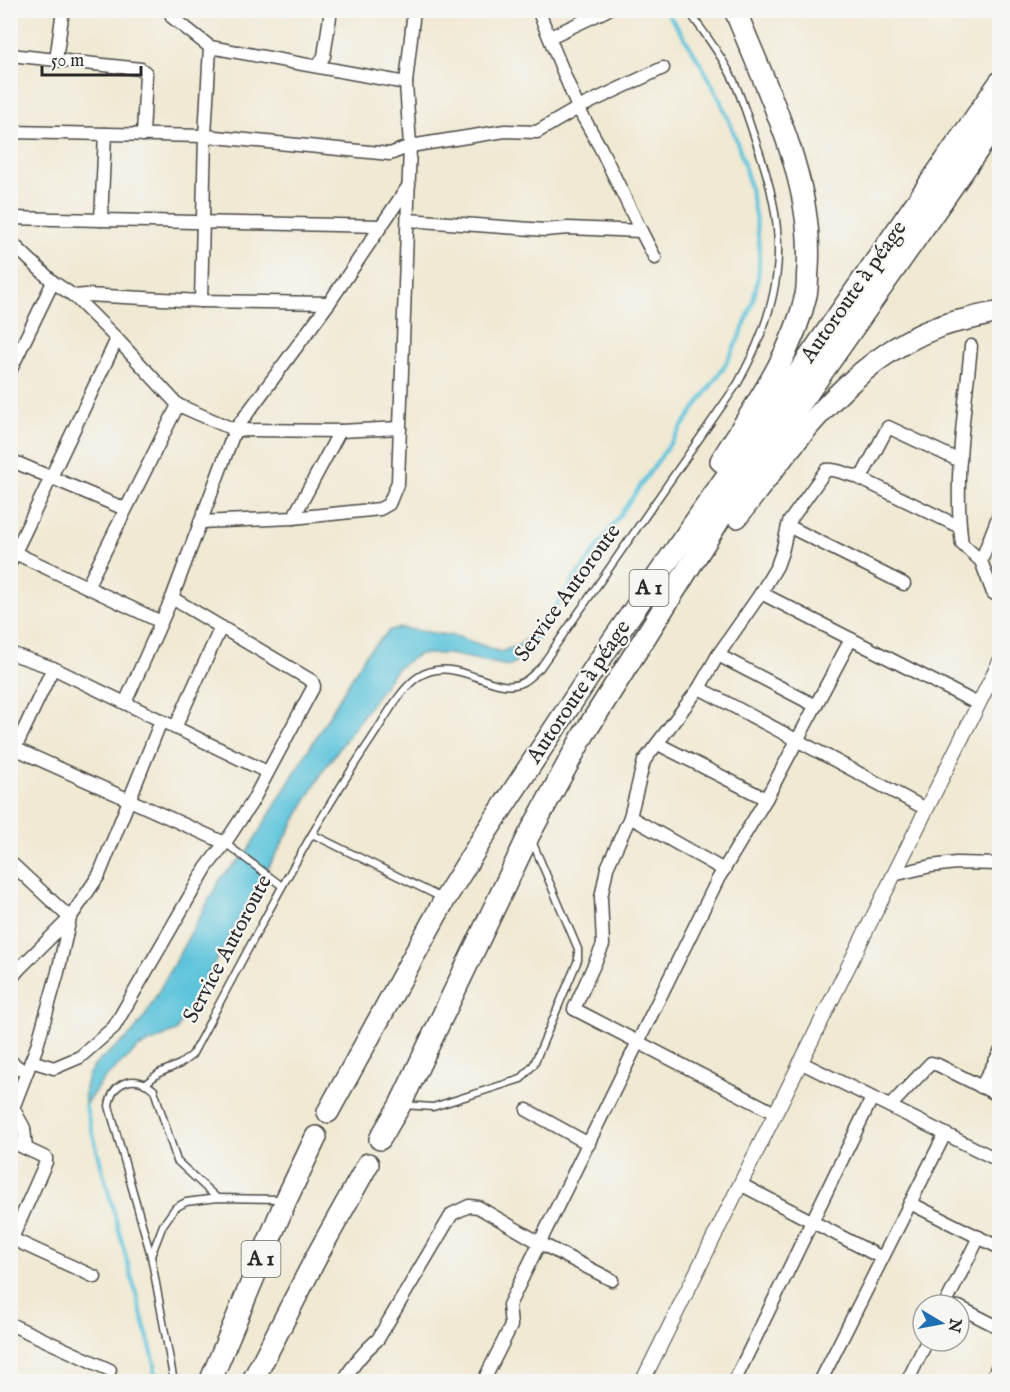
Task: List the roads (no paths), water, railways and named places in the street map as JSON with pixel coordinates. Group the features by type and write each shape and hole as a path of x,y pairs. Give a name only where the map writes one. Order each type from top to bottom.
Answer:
{"highway":[{"path":"609,646 781,362 806,294 809,251 805,203 794,158 735,10"},
{"name":"Autoroute à péage","path":"328,1112 445,899 487,831 609,646 999,82"},
{"name":"A 1","path":"380,1139 400,1105 529,835 584,734 721,517 999,118"},
{"path":"642,642 790,448 868,367 893,348 918,334 954,321 999,314"},
{"name":"A 1","path":"210,1382 286,1200 316,1137"},
{"name":"A 1","path":"252,1382 319,1252 368,1164"}],"street":[{"path":"56,60 63,10"},
{"path":"171,10 172,17 210,47 406,83"},
{"path":"318,66 324,56 331,10"},
{"path":"200,522 294,518 380,509 389,504 398,482 410,146 406,83 414,10"},
{"path":"538,10 578,108 655,258"},
{"path":"550,38 607,10"},
{"path":"201,301 205,136 210,47"},
{"path":"10,55 141,69 146,73 143,135"},
{"path":"10,132 205,136 390,154 410,146 505,131 537,132 578,108 663,68"},
{"path":"101,220 105,134"},
{"path":"125,703 171,598 235,430 329,303 409,184"},
{"path":"10,218 381,226"},
{"path":"408,220 545,230 568,228 641,231"},
{"path":"10,241 52,282 74,296 178,405 235,430 340,431 400,428"},
{"path":"10,371 52,282"},
{"path":"74,296 329,303"},
{"path":"117,339 13,558 87,587 161,622"},
{"path":"972,346 960,461 960,527 962,544 981,561 993,593 999,596"},
{"path":"87,587 178,405"},
{"path":"857,477 862,476 866,471 888,427 960,461"},
{"path":"294,518 340,431"},
{"path":"10,460 125,509"},
{"path":"775,1113 574,1009 603,945 601,898 607,868 630,818 644,761 699,688 718,655 760,593 779,559 788,526 826,470 833,469 857,477 960,527"},
{"path":"981,561 999,512"},
{"path":"788,526 904,584"},
{"path":"760,593 978,704"},
{"path":"10,1060 28,1067 54,1068 80,1057 114,1027 206,868 252,801 314,683 171,598"},
{"path":"175,728 221,627"},
{"path":"483,1382 511,1326 509,1305 724,870 766,800 851,639"},
{"path":"10,653 53,668 267,772"},
{"path":"718,655 816,706"},
{"path":"647,1380 740,1184 893,875 978,704 996,677 999,661"},
{"path":"53,668 16,733 12,753 128,799 225,843"},
{"path":"699,688 926,809"},
{"path":"13,971 70,918 99,875 161,721"},
{"path":"658,744 766,800"},
{"path":"630,818 724,870"},
{"path":"10,862 70,918"},
{"path":"893,875 956,863 999,864"},
{"path":"26,1148 24,1128 12,1110 37,1046 58,972 70,918"},
{"path":"981,1087 999,1052"},
{"path":"801,1062 999,1161"},
{"path":"890,1106 931,1064 938,1065 999,1096"},
{"path":"734,1382 872,1098"},
{"path":"527,1110 589,1144"},
{"path":"820,1382 945,1134"},
{"path":"10,1141 46,1158 11,1240 95,1277"},
{"path":"740,1184 882,1258"},
{"path":"910,1203 999,1248"},
{"path":"344,1382 351,1367 378,1340 452,1214 469,1206 478,1207 540,1243 612,1280"},
{"path":"954,1293 979,1237"},
{"path":"971,1313 999,1328"},
{"path":"10,1324 110,1370"},
{"path":"907,1382 921,1353"},
{"path":"990,1382 999,1362"}],"lane":[{"name":"Service Autoroute","path":"145,1084 159,1072 180,1064 192,1055 312,834 350,771 409,684 419,676 439,668 511,686 522,683 540,668 738,383 754,352 772,303 776,278 779,239 774,202 766,170 733,80 717,51 688,10"},
{"path":"312,834 445,899"},
{"path":"400,1105 434,1107 479,1094 521,1079 534,1064 578,960 578,949 529,835"},
{"path":"225,843 282,886"},
{"path":"174,1382 151,1256 109,1106 114,1090 123,1083 134,1081 150,1087 157,1095 171,1149 177,1161 217,1198"},
{"path":"151,1256 163,1226 175,1208 186,1202 217,1198 286,1200"}],"water":[{"path":"402,628 459,637 500,652 519,645 531,635 538,640 528,654 509,666 449,654 419,654 396,669 323,771 176,1031 138,1048 102,1081 85,1105 85,1091 91,1071 103,1057 132,1033 145,1016 221,878 247,852 366,654 390,630"}],"waterway":[{"path":"534,637 724,367 745,324 756,289 759,260 758,234 741,154 710,80 665,10"},
{"path":"85,1105 155,1364 154,1382"}]}
